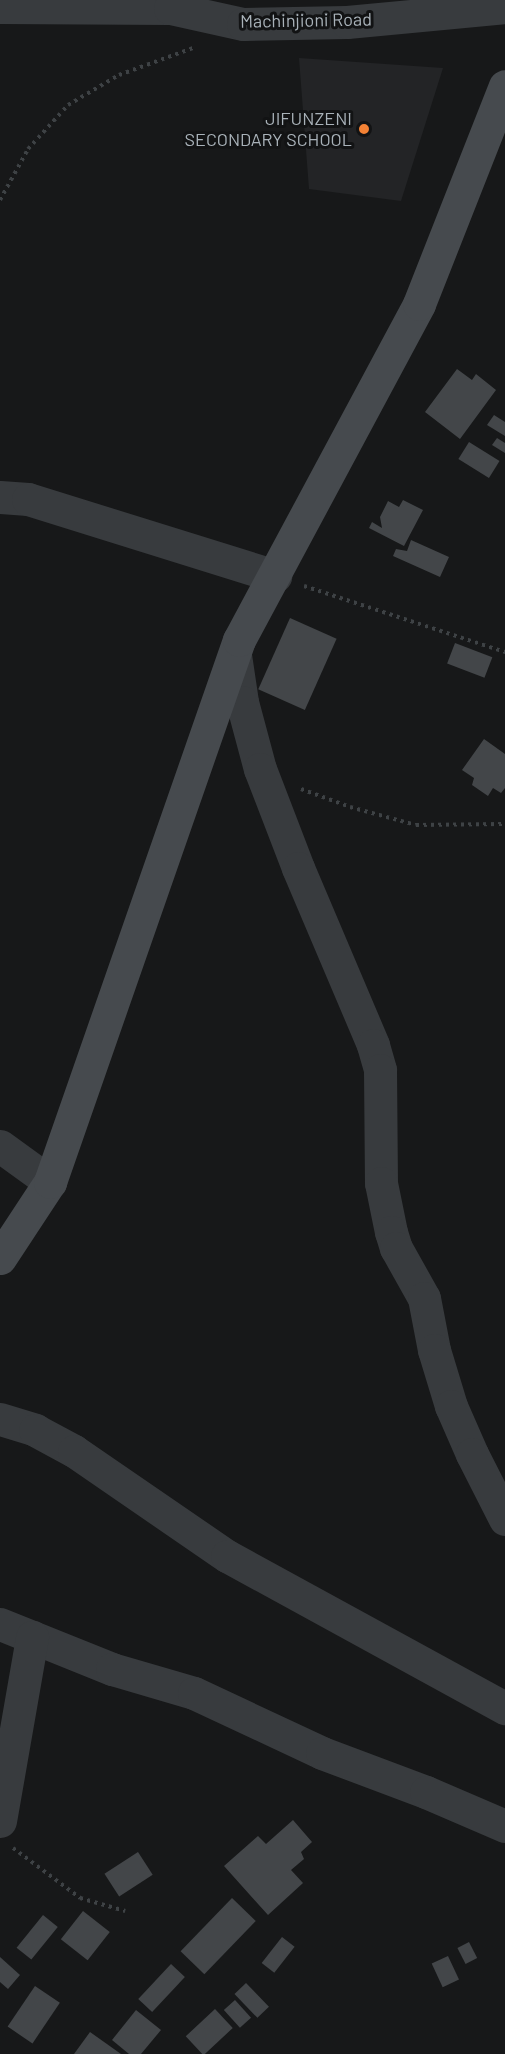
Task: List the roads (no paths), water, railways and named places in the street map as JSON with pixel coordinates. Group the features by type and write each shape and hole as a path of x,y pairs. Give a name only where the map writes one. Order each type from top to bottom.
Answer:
{"street":[{"name":"Machinjioni Road","path":"0,7 170,8 243,24 347,22 505,7"},
{"path":"0,1258 50,1182 240,640 419,304 505,86"},
{"path":"0,496 28,499 275,576"},
{"path":"235,655 242,702 260,768 298,868 373,1045 380,1070 381,1183 391,1233 396,1248 424,1298 434,1350 451,1406 505,1519"},
{"path":"0,1146 50,1182"},
{"path":"0,1419 35,1430 74,1451 227,1556 505,1708"},
{"path":"0,1624 111,1669 194,1693 322,1753 426,1792 505,1826"},
{"path":"4,1833 32,1637"}],"place":[{"name":"JIFUNZENI SECONDARY SCHOOL","path":"364,129"}]}
